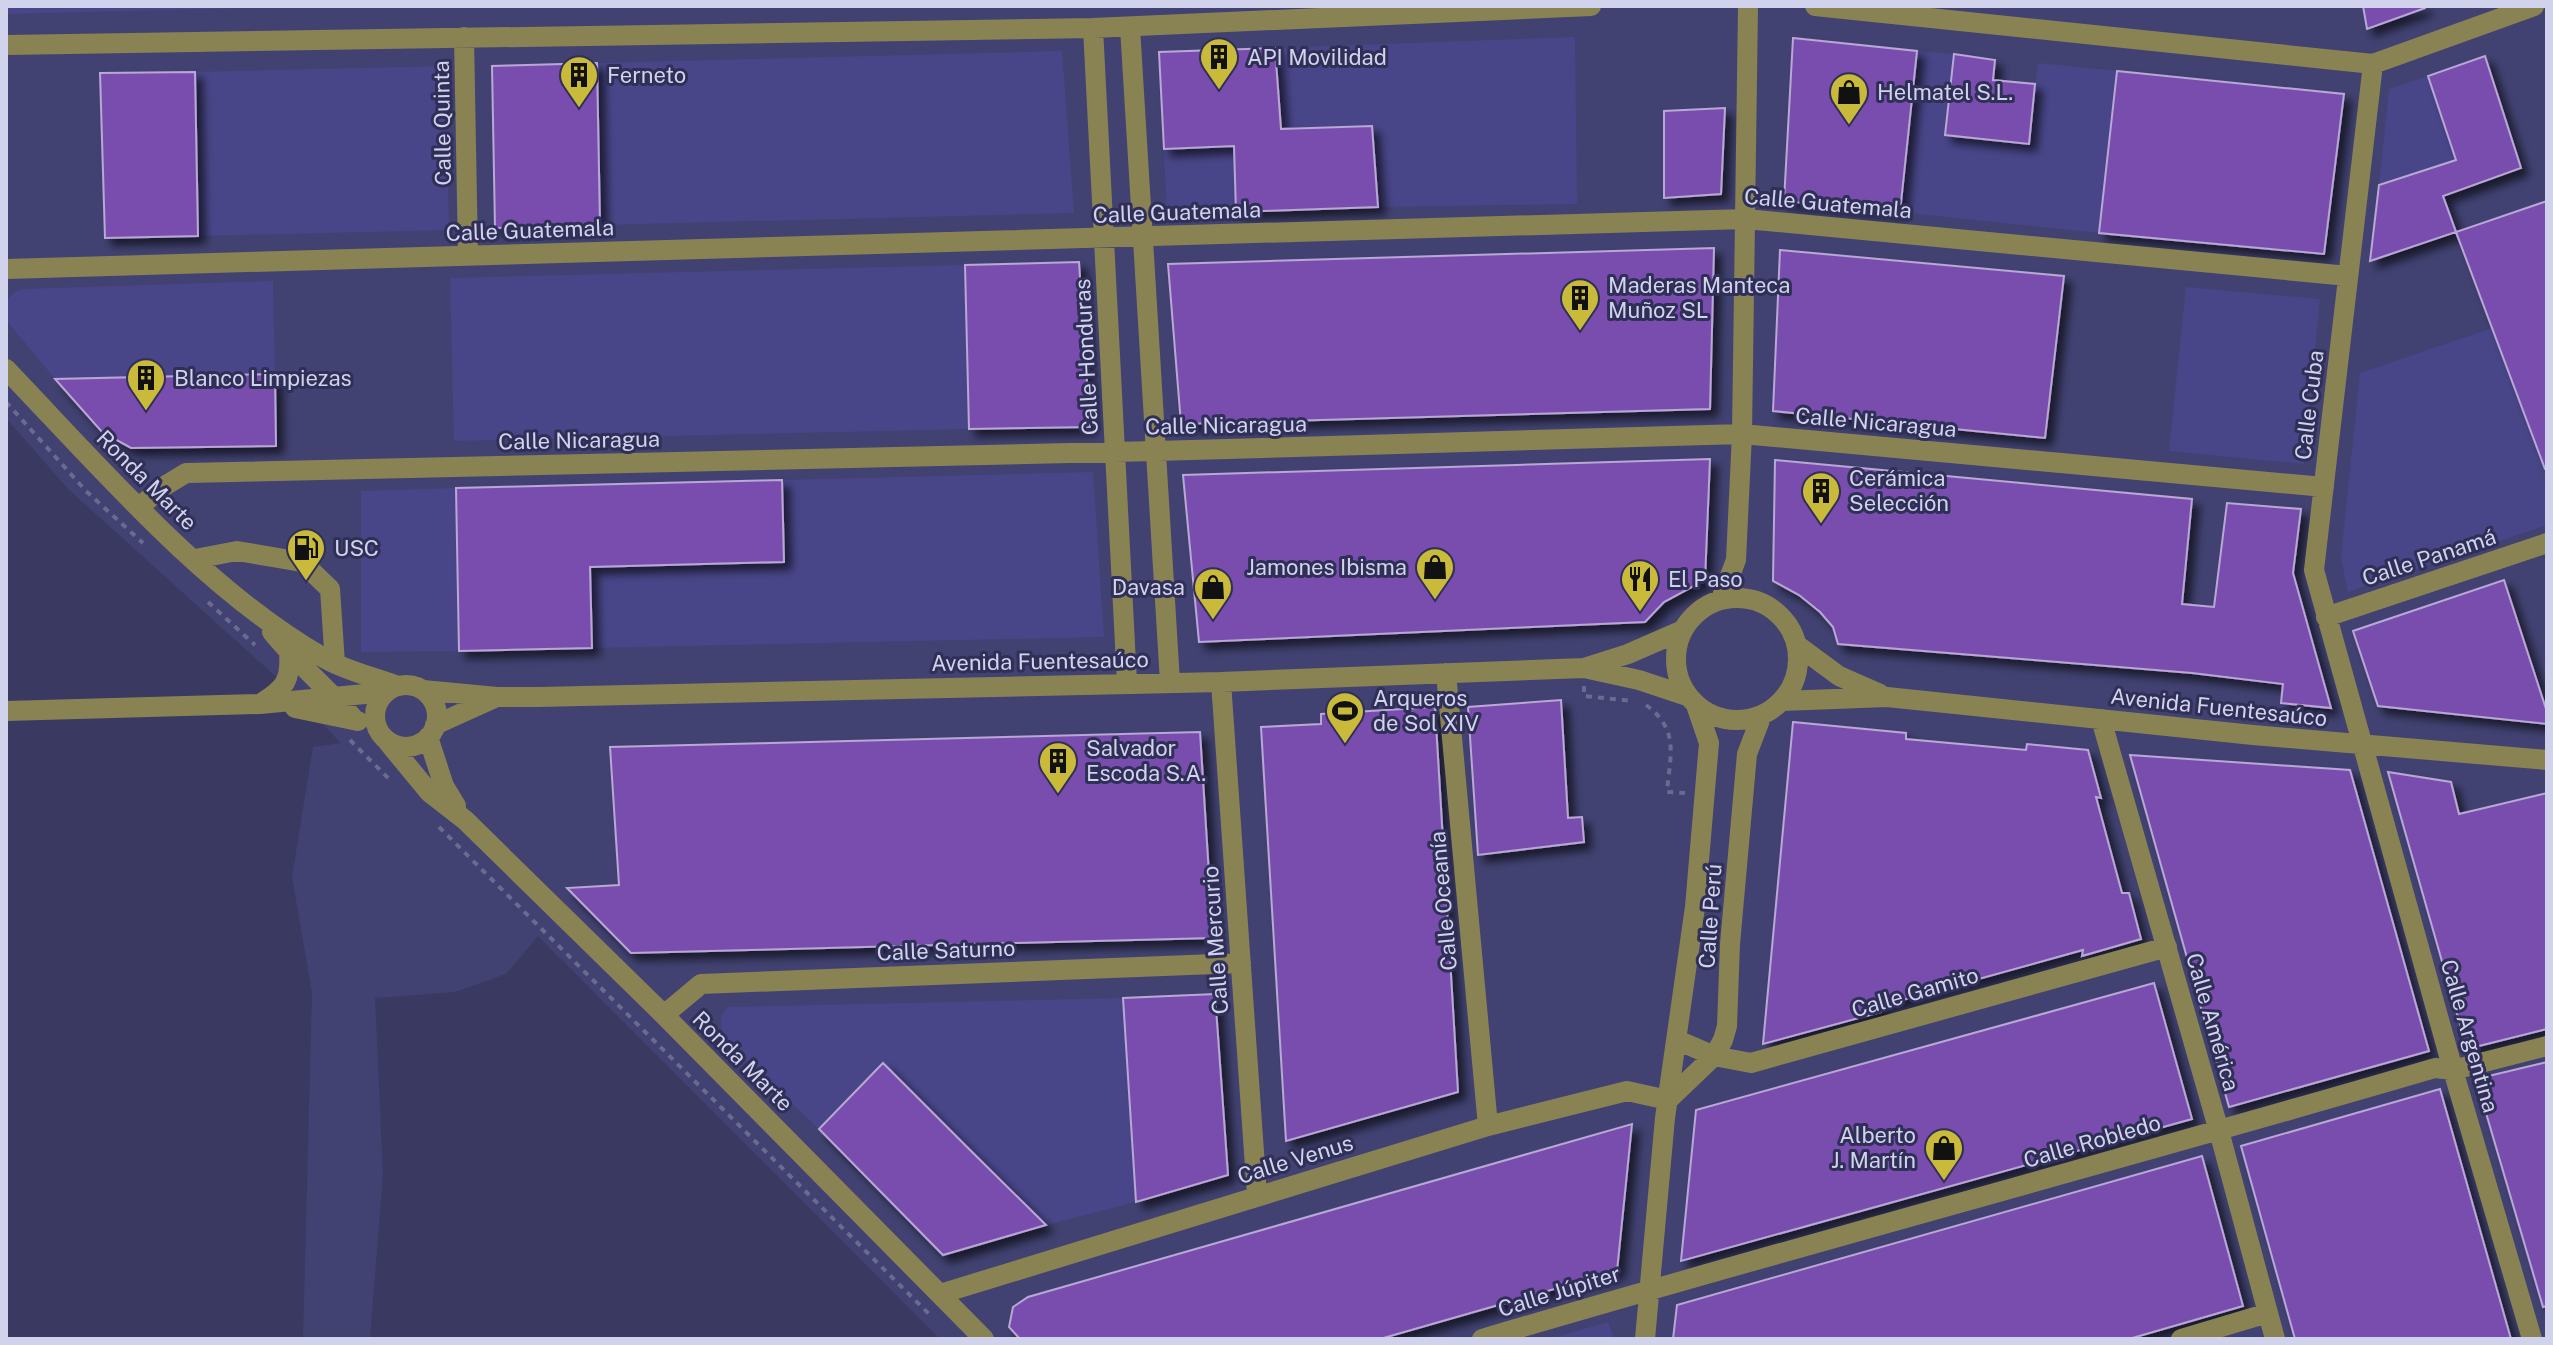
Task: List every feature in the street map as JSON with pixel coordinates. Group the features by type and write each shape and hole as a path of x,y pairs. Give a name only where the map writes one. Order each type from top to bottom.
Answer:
{"street":[{"path":"6,45 1093,28 1591,6"},
{"path":"1721,599 1736,560 1742,434 1748,6"},
{"path":"1815,6 2373,64 2534,6"},
{"path":"1130,27 1170,682"},
{"name":"Calle Honduras","path":"1093,28 1127,683"},
{"name":"Calle Quinta","path":"464,37 468,255"},
{"name":"Calle Cuba","path":"2364,745 2314,570 2373,64"},
{"name":"Calle Guatemala","path":"6,269 1746,219 2348,276"},
{"name":"Ronda Marte","path":"6,369 139,507 261,618 289,653 335,697 350,728"},
{"name":"Calle Nicaragua","path":"139,507 186,473 1742,434 2324,487"},
{"name":"Calle Panamá","path":"2326,617 2547,543"},
{"path":"195,559 237,551 302,562 330,589 335,664"},
{"path":"1736,560 1758,601"},
{"path":"1739,597 1758,601 1783,618 1797,645 1798,664 1793,684 1782,701 1762,715 1739,721 1716,717 1692,700 1679,680 1675,663 1677,646 1683,630 1699,611 1721,599 1739,597"},
{"name":"Ronda Marte","path":"261,618 335,664 392,689"},
{"name":"Avenida Fuentesaúco","path":"1584,668 1628,654 1683,630"},
{"name":"Avenida Fuentesaúco","path":"1797,645 1839,676 1887,697"},
{"path":"260,704 281,691 291,671 289,653"},
{"name":"Avenida Fuentesaúco","path":"423,690 497,697 1221,682 1584,668 1639,680 1692,700"},
{"name":"Calle Oceanía","path":"1446,673 1488,1126"},
{"name":"Calle Mercurio","path":"1221,682 1257,1195"},
{"path":"6,711 260,704 335,697 406,685 423,690 432,699 436,711 432,731 421,742 404,747 382,734 350,728 309,710 260,704"},
{"path":"382,734 376,708 392,689"},
{"name":"Avenida Fuentesaúco","path":"432,731 497,697"},
{"name":"Avenida Fuentesaúco","path":"1782,701 1887,697 2364,745 2547,760"},
{"name":"Calle Perú","path":"1645,1339 1668,1100 1695,907 1709,743 1692,700"},
{"name":"Calle Perú","path":"1668,1100 1714,1056 1727,1026 1730,944 1747,754 1762,715"},
{"name":"Calle América","path":"2101,719 2275,1339"},
{"name":"Ronda Marte","path":"432,731 444,786 465,820"},
{"name":"Ronda Marte","path":"382,734 429,792 465,820 664,1015 984,1339"},
{"name":"Calle Argentina","path":"2364,745 2453,1070 2532,1339"},
{"name":"Calle Gamito","path":"1677,1040 1714,1056 1751,1063 2167,947"},
{"name":"Calle Saturno","path":"664,1015 701,984 1241,963"},
{"name":"Calle Robledo","path":"1650,1289 2435,1068 2453,1070 2547,1046"},
{"name":"Calle Venus","path":"940,1294 1488,1126 1627,1091 1668,1100"},
{"name":"Calle Júpiter","path":"1482,1339 1650,1289"},
{"path":"2181,1339 2268,1313"}],"path":[{"path":"6,402 77,482 145,545"},
{"path":"203,597 261,650"},
{"path":"1584,668 1584,696 1637,702 1657,714 1666,725 1671,738 1667,792"},
{"path":"350,728 400,790"},
{"path":"433,821 942,1328"}],"shaded area":[{"path":"6,6 2547,6 2547,1339 940,1339 538,936 506,974 455,992 375,998 383,1174 370,1339 303,1338 312,993 292,877 313,747 341,743 273,674 68,489 6,418"},
{"path":"6,6 329,6 6,14"},
{"path":"1575,37 1577,204 1378,207 1372,126 1281,129 1275,48"},
{"path":"1062,51 1074,213 600,225 597,63"},
{"path":"1917,51 1954,54 1945,135 2028,144 2038,63 2117,71 2099,233 1900,212"},
{"path":"445,66 449,230 198,236 195,72"},
{"path":"2428,76 2456,160 2379,185 2389,89"},
{"path":"1234,146 1236,212 1167,215 1164,149"},
{"path":"965,265 969,429 454,441 450,278"},
{"path":"273,281 275,374 55,379 6,320 7,300 23,289"},
{"path":"2186,287 2320,299 2304,464 2169,451"},
{"path":"2492,328 2547,460 2547,525 2348,592 2341,558 2360,373"},
{"path":"1093,472 1104,637 592,648 590,567 783,562 782,480"},
{"path":"456,488 459,651 361,652 361,491"},
{"path":"1123,998 1136,1202 1046,1225 883,1063 819,1129 724,1038 721,1025 721,1018 728,1007"},
{"path":"1608,1322 1614,1339 1549,1339"}],"building":[{"path":"2363,6 2425,6 2425,8 2367,29"},
{"name":"Helmatel S.L.","path":"1793,38 1917,51 1900,212 1784,201"},
{"path":"1275,48 1281,129 1372,126 1378,207 1236,212 1234,146 1164,149 1159,52"},
{"path":"1954,54 1995,60 1993,80 2035,84 2029,144 1945,135"},
{"path":"2485,56 2521,168 2443,196 2456,232 2370,261 2379,185 2456,160 2428,76"},
{"path":"597,63 600,225 495,228 492,66"},
{"path":"2117,71 2344,94 2324,254 2099,233"},
{"path":"195,72 198,236 105,238 100,73"},
{"path":"1725,108 1721,194 1664,198 1664,111"},
{"path":"2547,201 2547,469 2545,469 2456,232"},
{"path":"1714,248 1710,409 1181,424 1168,264"},
{"path":"1780,250 2064,276 2045,438 1773,411"},
{"path":"1079,262 1090,427 969,429 965,265"},
{"path":"275,374 276,446 131,448 102,432 55,379"},
{"path":"1710,459 1705,580 1664,602 1645,622 1199,642 1183,475"},
{"path":"1775,460 2192,499 2182,604 2214,607 2227,503 2301,509 2293,573 2331,708 2281,703 2283,684 2192,673 1838,644 1833,627 1820,612 1799,595 1773,581"},
{"path":"782,480 784,562 590,567 592,648 459,651 456,488"},
{"path":"2504,580 2547,712 2547,724 2378,706 2353,631"},
{"path":"1561,700 1568,818 1582,817 1584,842 1478,855 1468,707"},
{"path":"1435,707 1458,1092 1286,1141 1261,727 1321,724 1321,714"},
{"path":"1793,722 1906,733 1906,739 2026,750 2027,744 2088,750 2101,798 2096,797 2122,893 2129,893 2141,939 2082,956 2083,950 1881,1006 1881,1012 1763,1044"},
{"path":"1200,732 1213,938 631,953 567,888 619,885 610,747"},
{"path":"2130,755 2350,770 2429,1051 2229,1107"},
{"path":"2388,772 2451,782 2459,814 2547,793 2547,1029 2467,1049"},
{"path":"2154,983 2192,1119 1681,1261 1696,1110"},
{"path":"1215,994 1228,1175 1136,1202 1123,998"},
{"path":"2547,1062 2547,1306 2543,1307 2476,1079"},
{"path":"883,1063 1046,1225 943,1255 819,1129"},
{"path":"2440,1089 2511,1339 2295,1339 2241,1146"},
{"path":"1632,1124 1617,1271 1380,1339 1020,1339 1009,1327 1013,1307 1028,1297"},
{"path":"2202,1156 2243,1306 2129,1339 1673,1339 1677,1305"}],"place":[{"name":"API Movilidad","path":"1219,91"},
{"name":"Ferneto","path":"579,109"},
{"name":"Helmatel S.L.","path":"1849,126"},
{"name":"Maderas Manteca Muñoz SL","path":"1580,332"},
{"name":"Blanco Limpiezas","path":"146,412"},
{"name":"Cerámica Selección","path":"1821,525"},
{"name":"USC","path":"306,582"},
{"name":"Jamones Ibisma","path":"1435,601"},
{"name":"El Paso","path":"1640,613"},
{"name":"Davasa","path":"1213,621"},
{"name":"Arqueros de Sol XIV","path":"1345,745"},
{"name":"Salvador Escoda S.A.","path":"1058,795"},
{"name":"Alberto J. Martín","path":"1944,1182"}]}
